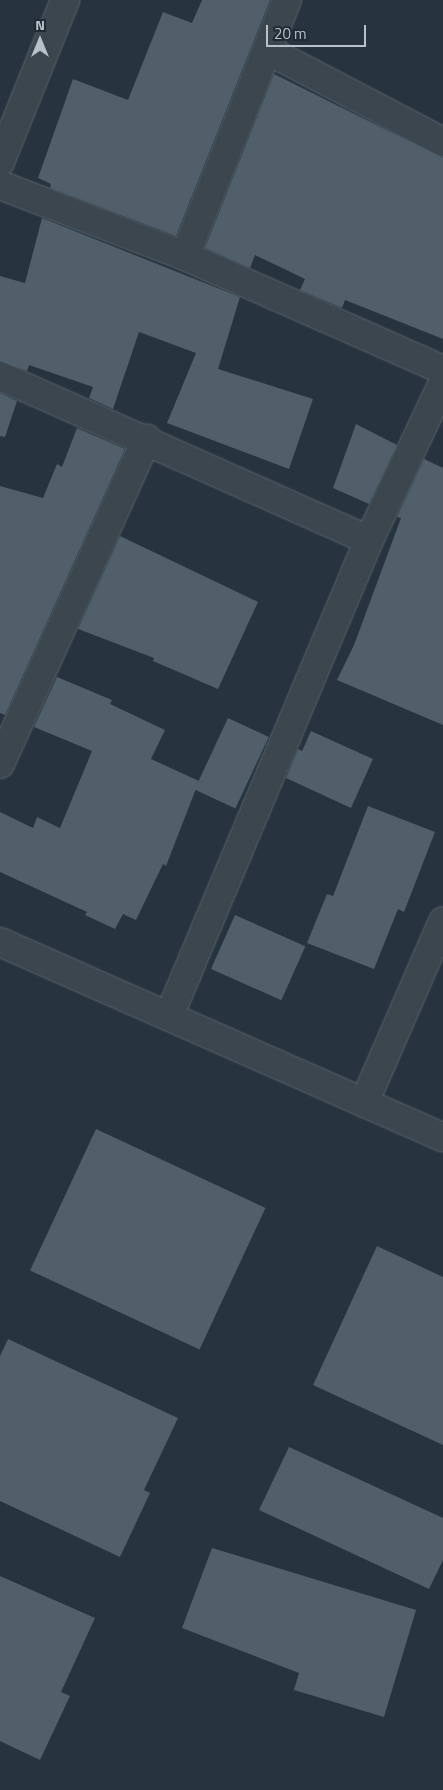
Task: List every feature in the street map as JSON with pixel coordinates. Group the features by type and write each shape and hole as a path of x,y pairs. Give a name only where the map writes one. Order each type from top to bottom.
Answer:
{"street":[{"path":"0,162 66,0"},
{"path":"184,256 287,0"},
{"path":"266,50 443,142"},
{"path":"0,185 184,256 443,370"},
{"path":"0,376 148,439 369,540"},
{"path":"169,1016 369,540 443,383"},
{"path":"0,764 148,439"},
{"path":"364,1103 443,921"},
{"path":"0,942 443,1137"}],"building":[{"path":"202,0 270,0 176,236 50,188 51,184 38,178 73,79 128,100 163,12 192,23"},
{"path":"274,74 443,158 443,339 345,300 342,308 300,290 305,279 255,255 250,268 205,248"},
{"path":"42,218 240,297 218,369 313,399 289,469 167,423 196,353 139,332 113,409 89,398 93,387 29,365 27,371 0,361 0,276 25,283"},
{"path":"0,393 17,401 5,437 0,436"},
{"path":"356,424 397,445 369,504 333,488"},
{"path":"77,428 125,449 5,715 0,713 0,486 43,498 57,464 62,467"},
{"path":"424,459 443,468 443,725 337,680 354,645 401,518 397,517"},
{"path":"120,536 258,602 218,689 153,661 154,658 78,629"},
{"path":"57,677 112,700 110,704 165,730 151,759 199,781 166,866 163,864 136,920 123,914 115,929 85,915 87,912 0,872 0,812 33,828 37,817 60,828 92,751 34,727"},
{"path":"228,718 269,737 235,809 195,790"},
{"path":"311,731 373,759 351,808 286,778 298,749 302,751"},
{"path":"368,806 435,832 404,912 398,909 374,969 307,943 327,894 333,896"},
{"path":"235,915 305,946 281,1000 211,969"},
{"path":"96,1129 265,1208 200,1349 30,1270"},
{"path":"377,1246 443,1277 443,1445 313,1385"},
{"path":"8,1339 178,1418 144,1490 150,1493 120,1557 0,1501 0,1356"},
{"path":"289,1447 443,1518 443,1560 429,1589 259,1510"},
{"path":"212,1548 416,1610 384,1717 294,1690 299,1673 182,1628"},
{"path":"0,1576 95,1618 61,1692 70,1696 40,1760 0,1741"}]}
